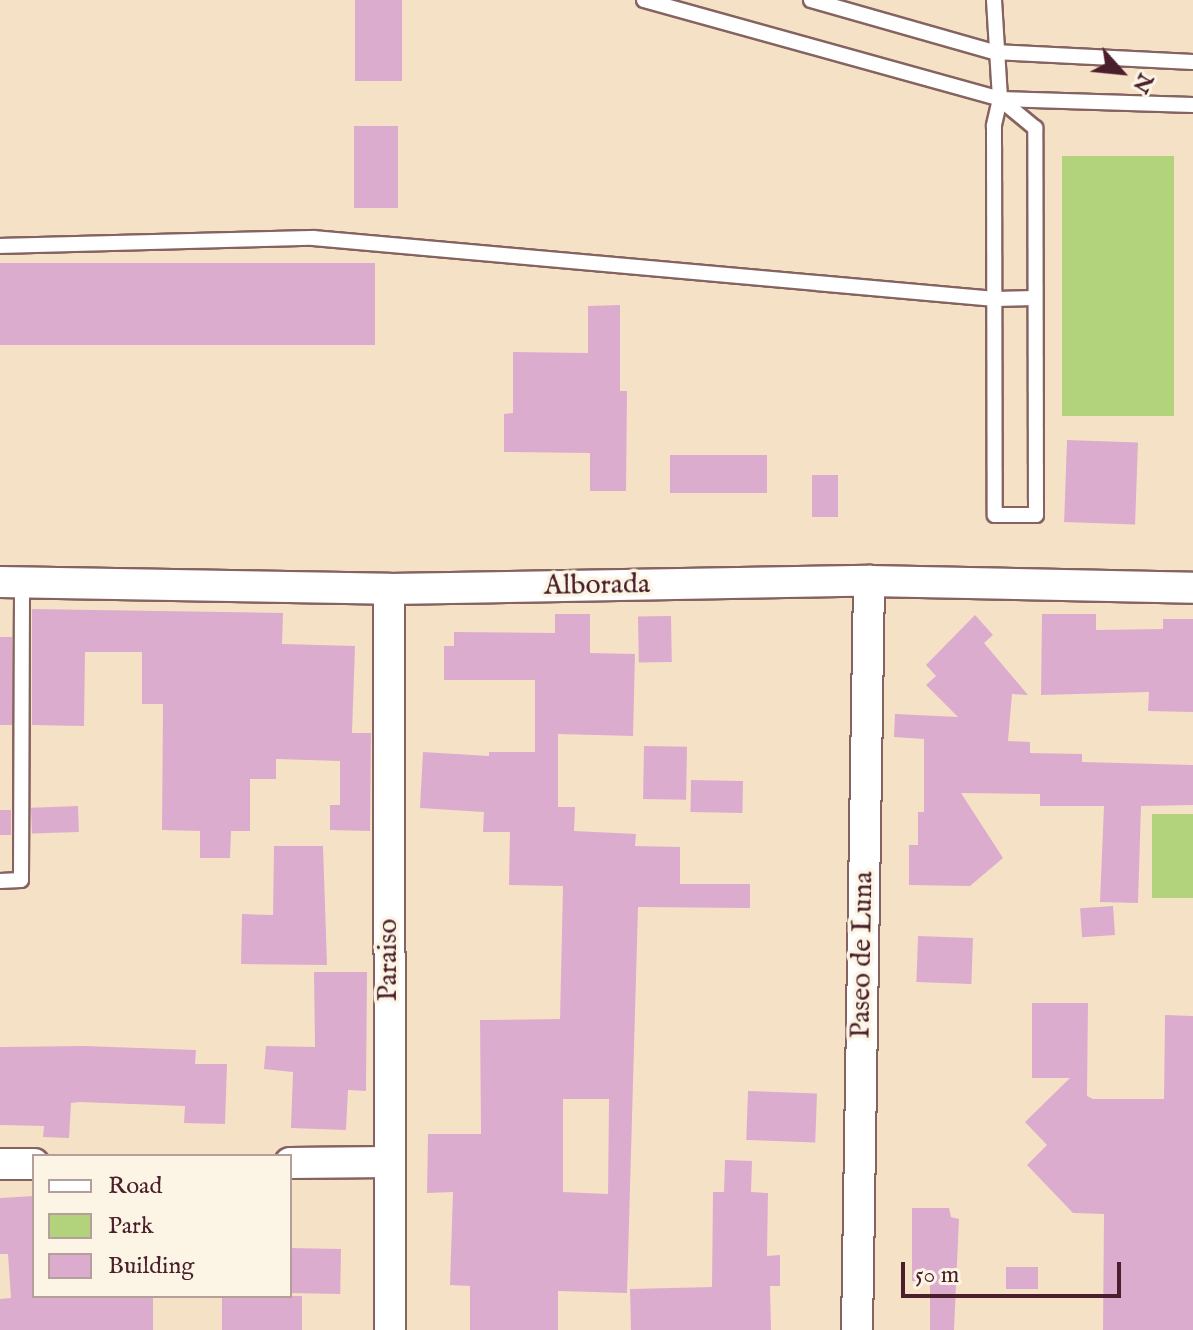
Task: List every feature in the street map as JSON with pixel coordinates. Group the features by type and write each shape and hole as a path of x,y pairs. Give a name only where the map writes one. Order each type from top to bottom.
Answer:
{"street":[{"name":"Alborada","path":"11,582 389,589 869,581 1193,588"},
{"name":"Paseo de Luna","path":"857,1330 869,581"},
{"name":"Paraiso","path":"389,589 390,1330"},
{"path":"292,1163 389,1162"},
{"path":"0,1164 32,1164"}],"lane":[{"path":"644,0 1000,99 1193,105"},
{"path":"811,0 994,52 1193,62"},
{"path":"994,0 994,52 1000,99 994,126 995,515 1036,515 1035,128 1000,99"},
{"path":"0,246 313,238 995,299 1035,298"},
{"path":"0,881 21,880 11,582"}],"green space":[{"path":"1062,156 1174,156 1174,416 1062,416"},
{"path":"1152,814 1193,814 1193,898 1152,898"}],"building":[{"path":"355,0 402,0 402,81 355,81"},
{"path":"354,126 398,126 398,208 354,208"},
{"path":"0,263 375,263 375,345 0,345"},
{"path":"620,305 620,391 627,391 626,491 590,491 590,453 504,452 504,414 513,413 513,352 588,353 588,306"},
{"path":"1067,440 1138,442 1135,524 1064,522"},
{"path":"670,455 767,455 767,493 670,493"},
{"path":"812,475 838,475 838,517 812,517"},
{"path":"32,609 283,613 282,644 355,646 352,733 371,733 370,831 330,830 330,805 340,805 340,761 276,759 276,779 250,779 250,831 231,831 230,858 200,858 200,831 162,830 163,704 142,704 142,652 85,652 84,726 32,725"},
{"path":"555,614 590,614 590,653 635,654 633,736 558,734 558,807 575,807 574,831 636,834 635,846 680,847 680,884 750,884 750,908 638,907 627,1293 558,1291 558,1330 470,1330 470,1286 450,1285 453,1192 427,1193 428,1134 481,1134 480,1020 560,1019 563,886 509,885 510,832 483,832 484,812 420,808 423,752 489,756 489,752 535,752 535,680 444,680 444,646 454,646 454,632 555,633","holes":["563,1099 609,1099 608,1194 563,1192"]},
{"path":"1042,614 1096,614 1096,630 1163,629 1163,619 1193,619 1193,712 1148,711 1149,692 1041,695"},
{"path":"975,615 993,635 984,643 1028,695 1012,694 1008,741 1030,742 1030,753 1082,754 1082,762 1193,765 1193,805 1141,806 1138,903 1100,902 1104,806 1040,806 1040,794 961,793 1003,858 970,886 909,885 909,845 918,845 918,812 924,812 924,739 894,737 895,714 958,717 926,685 936,676 926,665"},
{"path":"671,616 672,662 639,663 638,617"},
{"path":"0,637 12,637 12,725 0,725"},
{"path":"644,746 687,747 686,800 643,799"},
{"path":"691,780 743,781 742,813 690,812"},
{"path":"78,806 79,832 32,834 31,808"},
{"path":"0,810 11,810 11,835 0,835"},
{"path":"274,846 323,846 327,965 241,964 242,914 273,915"},
{"path":"1113,906 1115,935 1082,937 1080,908"},
{"path":"918,936 973,938 971,984 916,982"},
{"path":"314,972 367,972 366,1091 348,1090 346,1130 291,1128 293,1072 264,1069 266,1046 315,1047"},
{"path":"1032,1003 1088,1003 1087,1096 1093,1099 1164,1099 1165,1015 1193,1016 1193,1330 1103,1330 1104,1214 1073,1213 1027,1165 1047,1145 1025,1122 1070,1078 1032,1078"},
{"path":"0,1047 196,1050 195,1064 227,1064 225,1124 184,1123 185,1106 79,1102 71,1103 69,1138 43,1137 44,1126 0,1125"},
{"path":"748,1091 817,1093 815,1142 746,1140"},
{"path":"725,1160 752,1161 751,1192 768,1193 767,1256 780,1255 780,1286 770,1286 771,1330 631,1330 630,1289 712,1287 713,1192 724,1192"},
{"path":"32,1196 32,1298 153,1298 153,1330 0,1330 0,1299 11,1298 8,1254 0,1254 0,1198"},
{"path":"912,1208 949,1208 951,1217 959,1219 954,1330 930,1330 930,1281 912,1281"},
{"path":"292,1248 341,1249 340,1294 292,1293"},
{"path":"1006,1267 1038,1267 1038,1289 1006,1289"},
{"path":"302,1296 302,1330 222,1330 222,1298"}]}
